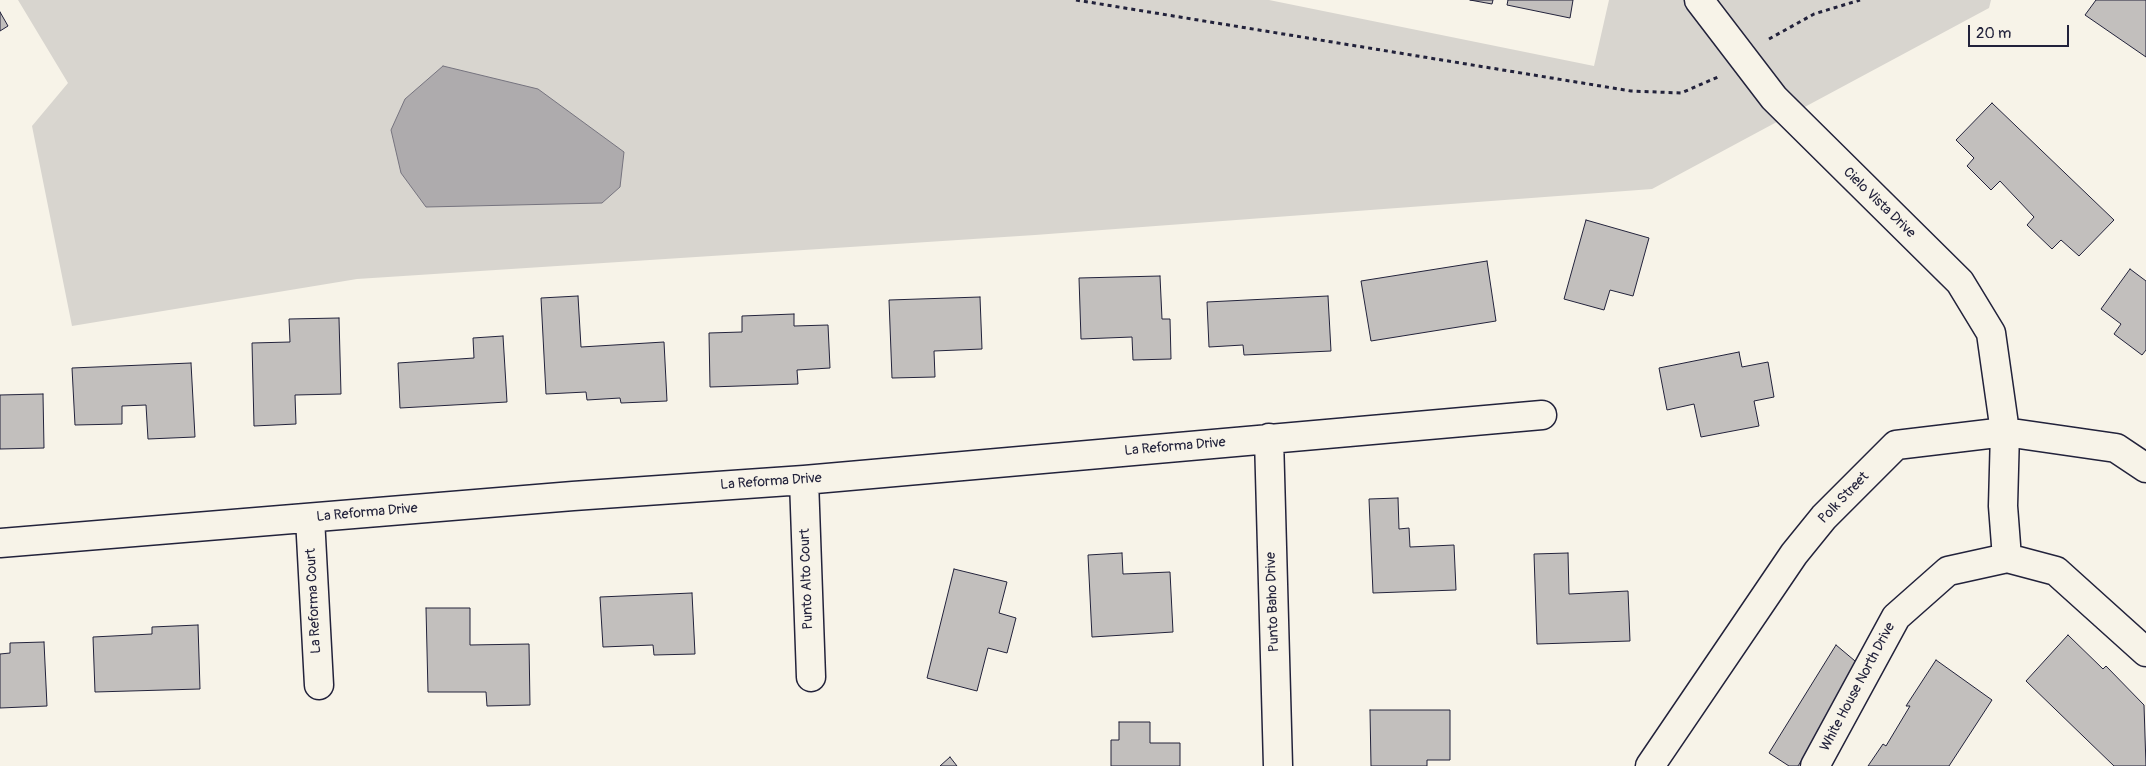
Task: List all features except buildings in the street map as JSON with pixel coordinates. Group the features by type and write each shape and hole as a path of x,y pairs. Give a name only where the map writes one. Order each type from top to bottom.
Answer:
{"street":[{"name":"Cielo Vista Drive","path":"1699,0 1774,98 1960,282 1991,332 2005,432 2003,506 2007,558"},
{"name":"La Reforma Drive","path":"0,543 573,496 804,480 1542,415"},
{"name":"Polk Street","path":"1650,766 1794,554 1824,517 1896,445 2005,432 2116,448 2146,468"},
{"name":"Punto Baho Drive","path":"1269,438 1278,766"},
{"name":"Punto Alto Court","path":"804,480 811,677"},
{"name":"La Reforma Court","path":"310,518 319,685"},
{"path":"2007,558 2056,571 2146,652"},
{"name":"White House North Drive","path":"1815,766 1896,617 1948,571 2007,558"}],"path":[{"path":"1076,0 1631,91 1681,93 1717,78 1741,56 1814,14 1860,0"}],"shaded area":[{"path":"18,0 1269,0 1594,66 1609,0 1991,0 1989,8 1652,189 1035,235 357,279 72,326 32,126 68,83"},
{"path":"443,66 538,89 624,152 620,187 602,203 426,207 401,173 391,130 405,99"}]}
